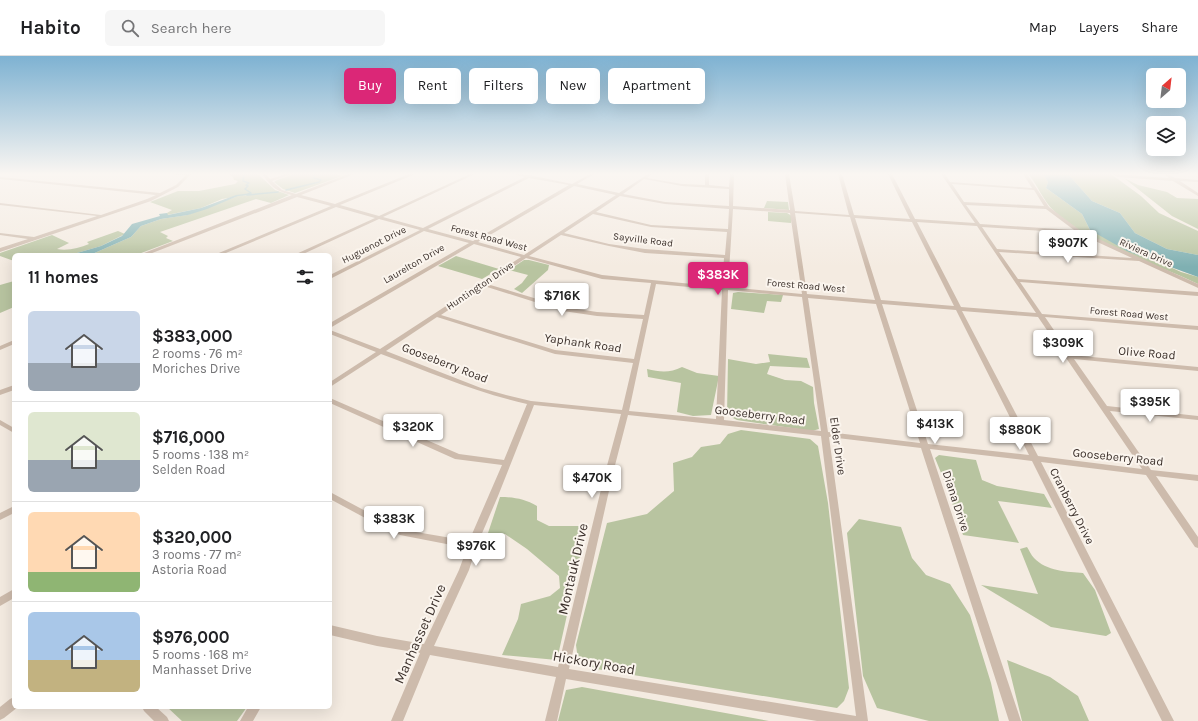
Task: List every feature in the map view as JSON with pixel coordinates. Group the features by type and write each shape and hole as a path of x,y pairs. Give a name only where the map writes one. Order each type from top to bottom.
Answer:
{"street":[{"path":"9,205 103,216"},
{"path":"0,250 135,205"},
{"path":"147,253 270,205"},
{"name":"Forest Road West","path":"332,205 602,277 805,296 1198,328"},
{"path":"301,253 404,205"},
{"name":"Huguenot Drive","path":"332,276 472,205"},
{"name":"Laurelton Drive","path":"332,325 538,205"},
{"name":"Huntington Drive","path":"332,384 602,205"},
{"path":"691,205 1079,232"},
{"name":"Elder Drive","path":"792,205 825,436 862,721"},
{"name":"Diana Drive","path":"850,205 925,446 1015,721"},
{"name":"Cranberry Drive","path":"906,205 1168,721"},
{"path":"964,205 1198,544"},
{"path":"997,205 1047,208"},
{"name":"Riviera Drive","path":"1045,205 1079,232 1198,286"},
{"path":"223,253 335,206"},
{"path":"720,422 725,288 731,208"},
{"path":"591,212 651,226 730,230"},
{"name":"Sayville Road","path":"559,233 609,246 645,251 727,257"},
{"path":"0,234 35,238"},
{"path":"996,250 1142,260"},
{"path":"1015,280 1198,294"},
{"name":"Montauk Drive","path":"551,721 609,472 625,412 654,282"},
{"path":"483,284 563,309 596,314 647,317"},
{"name":"Yaphank Road","path":"436,315 555,352 636,361"},
{"name":"Gooseberry Road","path":"332,333 479,389 504,397 532,403 720,422 825,436 925,446 1198,478"},
{"path":"0,348 12,343"},
{"name":"Olive Road","path":"1069,357 1198,369"},
{"path":"0,393 12,388"},
{"path":"332,401 458,457 506,464"},
{"name":"Manhasset Drive","path":"397,721 427,649 464,570 472,545 532,403"},
{"path":"1103,408 1198,418"},
{"path":"0,422 12,430"},
{"path":"332,496 383,524 403,533 472,545"},
{"path":"0,517 12,510"},
{"path":"0,602 12,594"},
{"name":"Hickory Road","path":"332,630 377,641 853,721"},
{"path":"0,714 12,705"},
{"path":"150,709 162,721"},
{"path":"246,721 254,709"}],"green space":[{"path":"158,205 208,205 201,208 167,215 167,213 172,210"},
{"path":"213,205 238,205 160,232 168,236 166,238 173,241 141,253 95,253 131,237 141,226 161,219 187,215"},
{"path":"765,205 788,205 789,210 764,208"},
{"path":"1049,205 1070,205 1082,214 1090,230 1181,272 1198,277 1198,284 1123,253 1087,235 1070,224"},
{"path":"1101,205 1151,205 1159,213 1198,231 1198,255 1167,249 1135,233 1120,213"},
{"path":"1158,205 1198,205 1198,229 1172,216"},
{"path":"768,212 787,213 792,216 791,223 768,221"},
{"path":"118,231 125,234 101,246 77,253 12,253 12,260 0,256 0,253 52,235 69,243 57,249 73,249 89,244 87,242"},
{"path":"456,256 499,269 482,279 438,266"},
{"path":"524,260 549,265 548,270 522,293 514,289 522,283 528,275 509,270"},
{"path":"12,282 12,308 0,313 0,285"},
{"path":"733,293 783,295 781,302 767,301 764,313 731,309"},
{"path":"768,354 807,358 810,368 770,366 767,374 785,380 801,381 813,387 814,403 819,429 812,431 737,420 727,415 728,359 756,364 770,362"},
{"path":"682,367 697,373 719,376 711,415 693,416 677,412 681,383 648,377 647,369 665,371"},
{"path":"741,430 810,439 818,446 828,503 849,688 844,701 837,708 590,668 578,660 576,645 607,523 647,514 674,491 673,463 692,457 701,447 720,444 728,434"},
{"path":"939,455 976,460 982,480 997,486 1044,494 1052,508 998,501 1019,543 963,535 935,458"},
{"path":"500,497 519,499 537,506 537,520 549,526 579,526 585,534 557,660 502,655 518,619 521,604 550,596 560,588 559,576 527,549 505,534 488,533"},
{"path":"859,519 901,527 912,558 926,575 950,584 970,615 991,683 999,721 929,721 877,708 863,676 847,533"},
{"path":"1027,547 1034,558 1045,566 1057,570 1083,573 1095,590 1111,633 1106,636 1051,627 981,585 1038,594 1020,549"},
{"path":"1007,660 1050,677 1078,696 1089,721 1022,721"},
{"path":"582,687 769,721 558,721 566,690"},
{"path":"169,709 246,709 237,721 182,721"}],"water":[{"path":"209,205 216,205 188,215 161,219 141,226 131,237 95,253 77,253 101,246 122,236 132,224 160,216 159,214 167,213 168,215"},
{"path":"1070,205 1101,205 1120,213 1135,233 1167,249 1198,255 1198,277 1127,251 1090,230 1082,214"}]}
